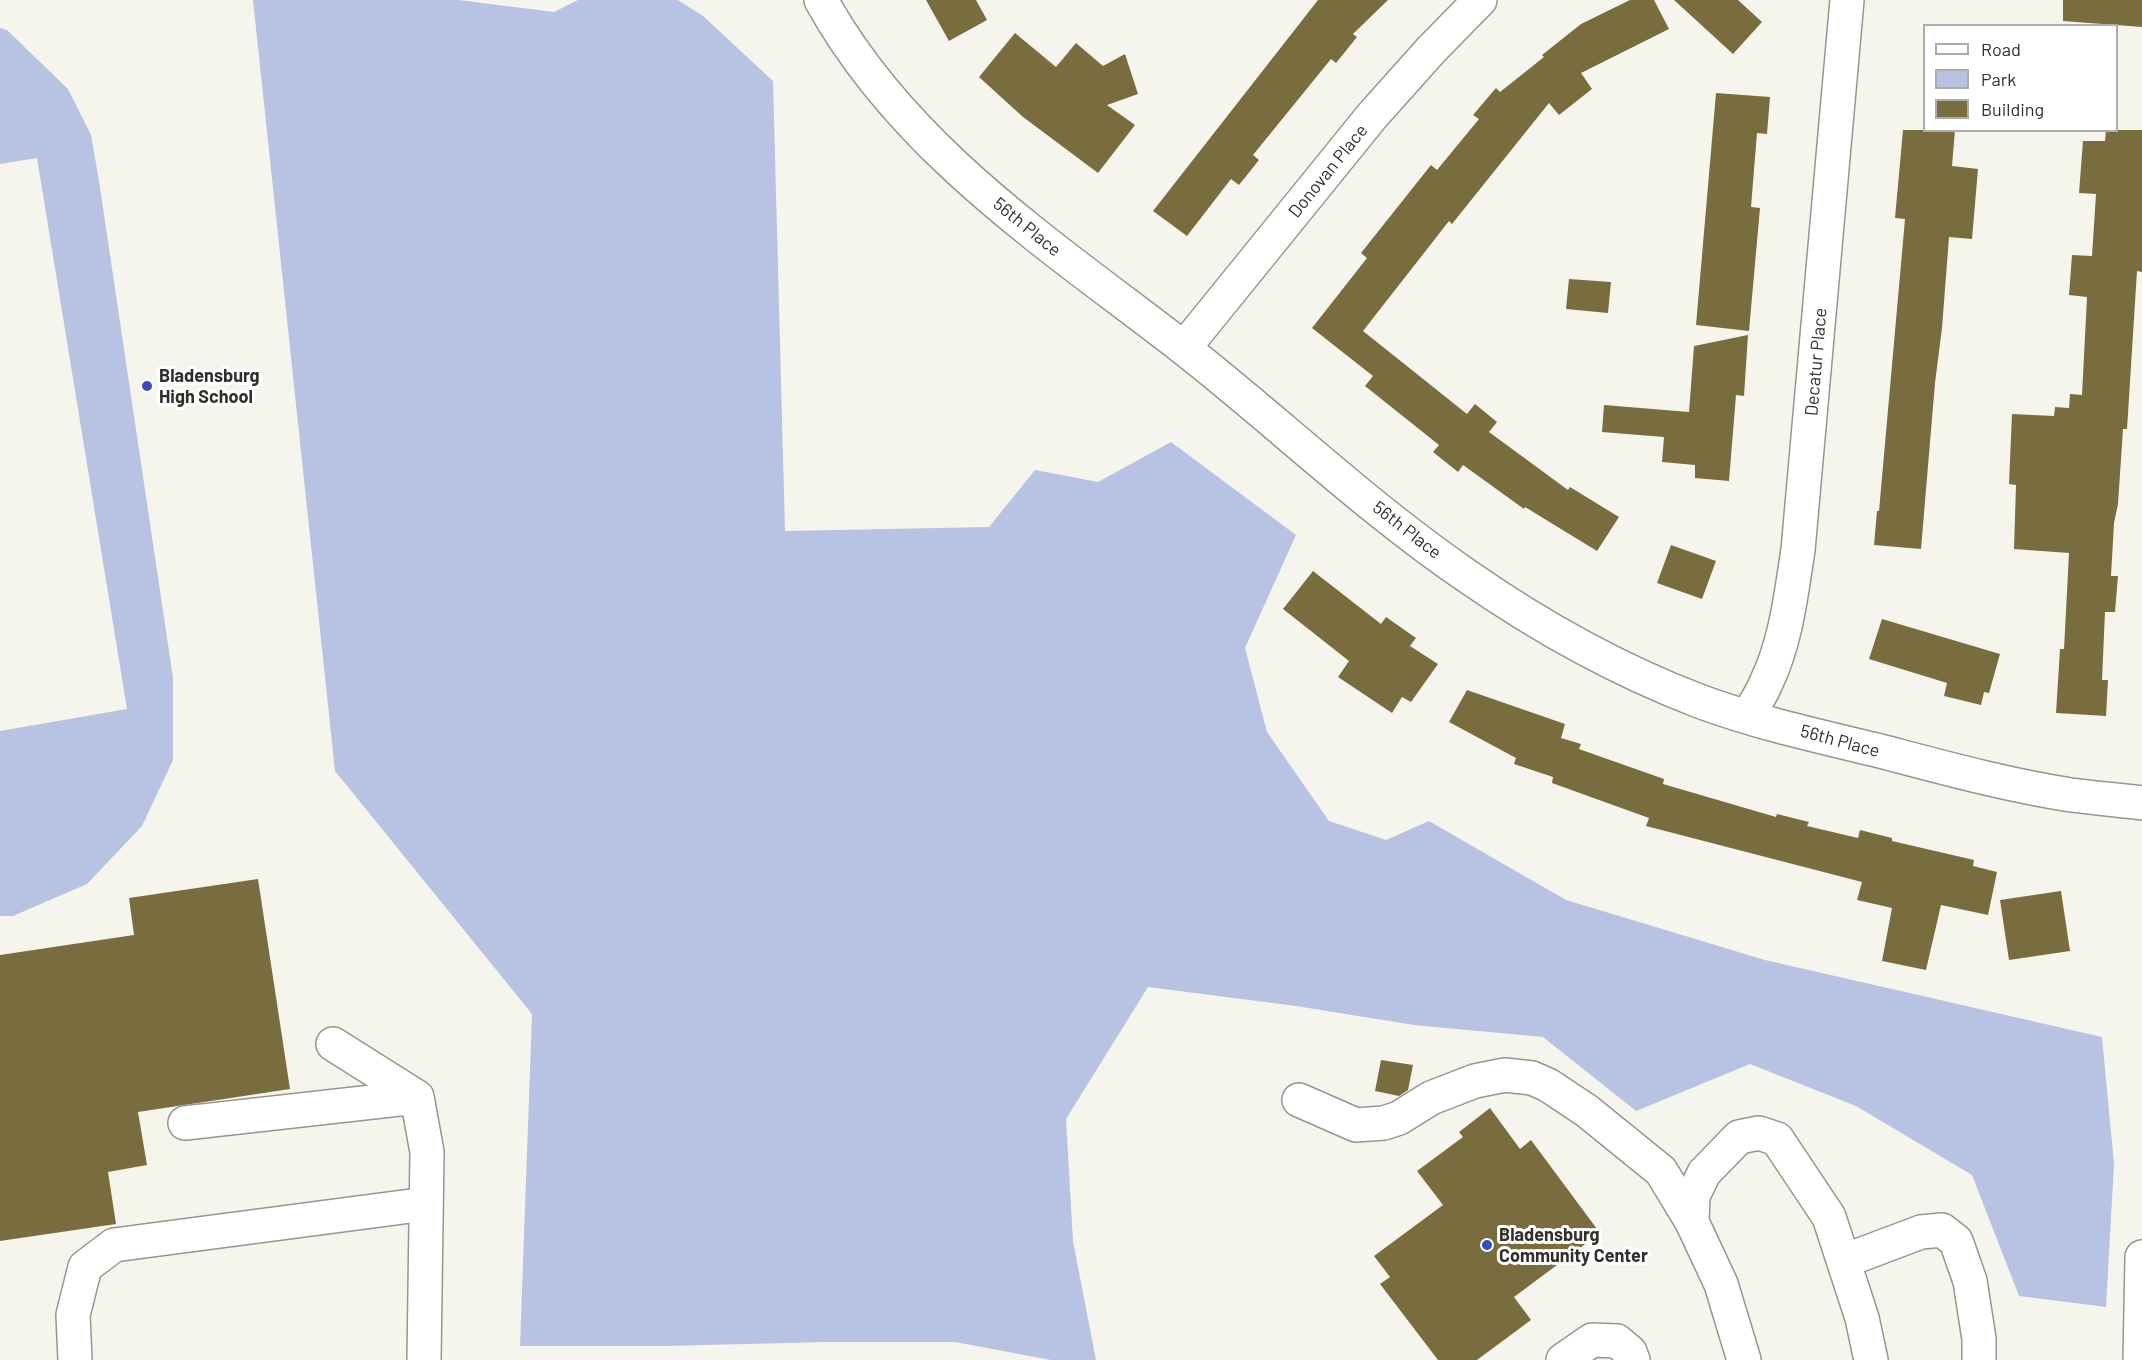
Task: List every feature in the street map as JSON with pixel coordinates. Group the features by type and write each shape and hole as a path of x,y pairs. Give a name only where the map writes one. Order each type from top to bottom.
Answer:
{"street":[{"name":"56th Place","path":"821,0 835,26 883,89 940,154 1049,247 1184,348 1395,521 1466,576 1536,620 1632,671 1701,702 1985,778 2070,795 2142,803"},
{"name":"Donovan Place","path":"1184,348 1372,116 1480,0"},
{"name":"Decatur Place","path":"1748,716 1767,683 1778,651 1790,606 1798,550 1847,0"},
{"path":"333,1044 417,1097 427,1152 424,1360"},
{"path":"1299,1100 1356,1125 1384,1123 1399,1118 1431,1098 1474,1081 1505,1075 1532,1078 1548,1085 1587,1111 1660,1171 1692,1222 1721,1284 1744,1360"},
{"path":"185,1123 417,1097"},
{"path":"1692,1222 1693,1196 1704,1173 1739,1137 1759,1133 1777,1139 1829,1217 1862,1318 1871,1360"},
{"path":"75,1360 73,1315 86,1267 114,1245 426,1204"},
{"path":"1844,1260 1921,1232 1942,1230 1956,1242 1970,1281 1979,1339 1979,1360"},
{"path":"2141,1342 2142,1257"},
{"path":"1563,1360 1592,1340 1617,1341 1630,1352 1633,1360"}],"green space":[{"path":"253,0 458,0 554,12 578,0 678,0 703,16 773,81 785,531 989,527 1035,470 1098,482 1171,442 1296,535 1245,648 1267,732 1329,821 1386,840 1429,821 1566,900 1765,960 2102,1037 2114,1164 2106,1307 2019,1296 1972,1175 1856,1106 1750,1064 1636,1111 1543,1037 1414,1025 1296,1006 1148,987 1066,1119 1073,1241 1096,1360 1051,1360 955,1342 520,1346 532,1014 335,771"},
{"path":"0,28 7,30 68,89 91,135 173,678 173,760 142,826 87,884 13,916 0,916 0,731 127,709 37,158 0,164"}],"building":[{"path":"926,0 976,0 987,20 949,41"},
{"path":"1318,0 1388,0 1353,34 1357,37 1336,63 1331,59 1253,155 1259,160 1239,185 1231,179 1187,236 1153,211"},
{"path":"1630,0 1654,0 1669,29 1581,73 1592,89 1559,115 1549,103 1452,224 1449,221 1363,331 1467,414 1475,404 1497,422 1489,432 1568,490 1570,487 1619,517 1597,551 1525,507 1524,509 1463,465 1458,472 1433,452 1439,445 1365,386 1373,376 1312,328 1367,258 1361,253 1431,165 1437,170 1479,119 1473,115 1496,88 1500,92 1581,24"},
{"path":"1674,0 1738,0 1762,22 1733,54"},
{"path":"2063,0 2142,0 2142,27 2063,21"},
{"path":"1015,33 1056,67 1076,43 1103,66 1125,54 1138,94 1107,105 1135,125 1098,173 1023,117 979,77"},
{"path":"1716,93 1770,97 1767,134 1757,133 1751,207 1760,208 1749,331 1696,325"},
{"path":"1903,130 1955,132 1952,166 1978,169 1972,239 1949,237 1921,549 1874,545 1905,219 1895,218"},
{"path":"2142,130 2142,272 2137,271 2127,429 2123,429 2118,504 2114,523 2111,576 2118,576 2115,612 2105,612 2102,680 2108,680 2106,716 2056,713 2060,649 2064,649 2069,553 2014,549 2016,485 2009,484 2012,414 2054,416 2055,407 2069,408 2070,394 2082,395 2087,297 2069,295 2072,255 2092,256 2096,194 2079,193 2083,141 2105,141 2106,132"},
{"path":"1569,279 1611,282 1608,313 1566,309"},
{"path":"1748,335 1744,396 1736,395 1729,481 1695,478 1695,465 1662,462 1664,437 1602,432 1604,405 1689,412 1694,346"},
{"path":"1671,545 1716,561 1702,599 1657,583"},
{"path":"1313,571 1381,624 1386,617 1416,638 1410,646 1438,664 1411,702 1402,697 1392,713 1338,677 1349,661 1283,609"},
{"path":"1882,619 2000,654 1989,693 1984,692 1981,705 1944,696 1947,683 1869,659"},
{"path":"1467,690 1565,724 1561,738 1581,744 1579,749 1664,779 1663,784 1776,817 1777,814 1809,822 1807,826 1858,838 1860,830 1892,838 1892,841 1974,860 1973,866 1997,872 1988,915 1941,905 1926,970 1882,961 1892,908 1857,900 1862,882 1646,826 1649,818 1552,783 1553,777 1514,764 1516,758 1449,722"},
{"path":"258,879 290,1089 138,1112 147,1165 108,1172 116,1224 0,1241 0,955 134,935 129,898"},
{"path":"2061,891 2070,951 2009,960 2000,900"},
{"path":"1381,1060 1413,1065 1408,1090 1399,1096 1375,1091"},
{"name":"Bladensburg Community Center","path":"1490,1108 1520,1149 1531,1140 1600,1233 1514,1297 1531,1320 1477,1360 1438,1360 1380,1284 1390,1277 1374,1256 1443,1205 1417,1171 1463,1137 1459,1132"}],"place":[{"name":"Bladensburg High School","path":"147,386"},
{"name":"Bladensburg Community Center","path":"1487,1245"}]}
